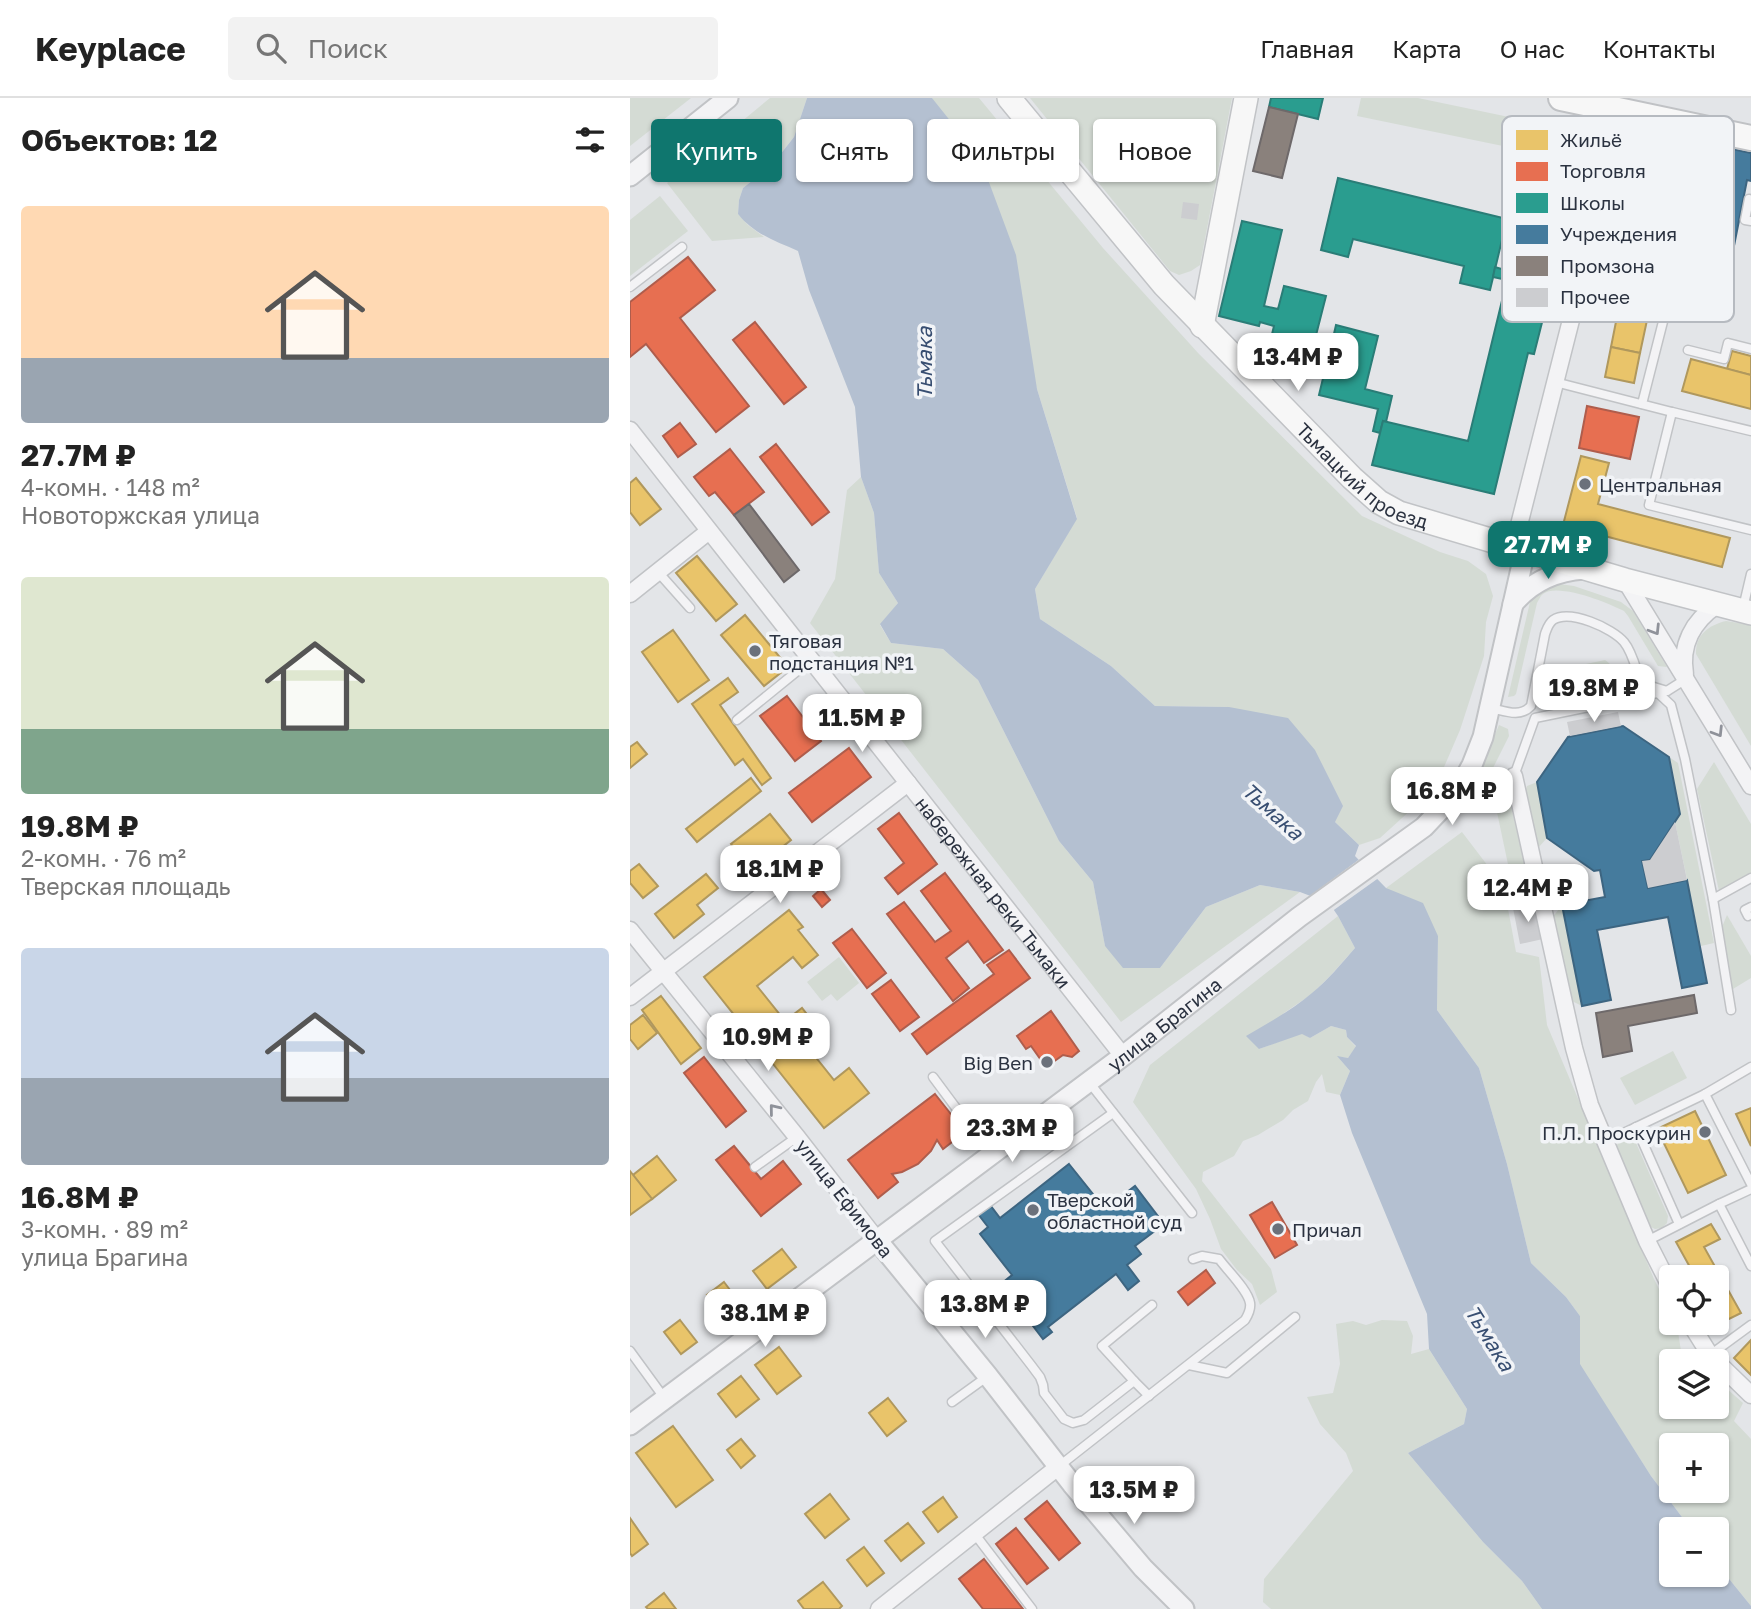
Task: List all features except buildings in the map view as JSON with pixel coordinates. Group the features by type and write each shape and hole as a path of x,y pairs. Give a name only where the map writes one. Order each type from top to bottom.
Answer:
{"main road":[{"name":"Тьмацкий проезд","path":"1009,98 1164,285 1352,478 1379,502 1399,513 1584,569 1746,612"},
{"path":"1202,326 1246,98"},
{"path":"1561,98 1630,102 1719,116"},
{"path":"1630,102 1677,116"},
{"path":"1734,133 1751,138"},
{"path":"1164,285 1194,285 1205,279 1213,270"}],"street":[{"path":"630,176 728,98"},
{"path":"1525,551 1519,525 1570,322"},
{"name":"набережная реки Тьмаки","path":"630,430 1123,1056"},
{"path":"630,594 709,531"},
{"name":"улица Брагина","path":"630,1425 1089,1082 1299,917 1408,840 1436,815 1462,783 1483,737 1525,551"},
{"path":"1513,605 1541,580 1566,571 1584,569"},
{"path":"1625,580 1751,786"},
{"path":"1686,679 1684,654 1689,636 1702,616 1717,605"},
{"path":"1514,776 1574,1048 1590,1105 1659,1265"},
{"path":"630,997 908,783"},
{"name":"улица Ефимова","path":"630,930 1058,1467"},
{"path":"1729,1374 1751,1395"},
{"path":"879,1609 1058,1467 1143,1568 1184,1609"}],"lane":[{"path":"1749,199 1745,220 1751,221"},
{"path":"630,287 682,247"},
{"path":"1642,404 1663,322"},
{"path":"1688,350 1724,359 1728,343 1751,349"},
{"path":"1555,382 1751,431"},
{"path":"1672,412 1649,505 1751,530"},
{"path":"658,572 690,608"},
{"path":"1746,612 1751,574"},
{"path":"1491,708 1520,713 1531,706 1545,634 1548,625 1555,619 1578,618 1612,631 1629,648 1641,683 1663,692 1671,705 1713,899 1731,1010"},
{"path":"737,720 811,660"},
{"path":"1462,783 1488,795 1514,776 1535,718 1663,692 1686,679"},
{"path":"1713,899 1751,878"},
{"path":"1605,1142 1705,1094 1751,1067"},
{"path":"933,1077 991,1155"},
{"path":"1089,1082 1192,1213"},
{"path":"1647,1241 1751,1186 1705,1094"},
{"path":"1113,1113 935,1241 1040,1377 1044,1394 1065,1419 1073,1423 1084,1420 1134,1381"},
{"path":"1636,1126 1679,1224"},
{"path":"754,1167 797,1137"},
{"path":"1719,1204 1751,1266"},
{"path":"1058,1467 1245,1320 1250,1302 1219,1259 1202,1255 1193,1259"},
{"path":"1149,1396 1102,1346 1152,1305"},
{"path":"1189,1365 1227,1373 1295,1317"},
{"path":"1725,1349 1751,1325"},
{"path":"630,1351 666,1399"},
{"path":"952,1402 988,1376"},
{"path":"974,1534 1032,1609"}],"shaded area":[{"path":"630,98 691,98 664,119 651,119 651,129 630,146"},
{"path":"770,98 807,98 800,119 796,119 794,137 782,152 782,119 745,119"},
{"path":"932,98 979,98 996,119 940,119"},
{"path":"1030,98 1232,98 1216,182 1216,119 1093,119 1093,176 1079,159 1079,119 1047,119"},
{"path":"1361,98 1418,98 1504,116 1502,116 1502,146 1357,116"},
{"path":"751,182 743,188 738,214 764,237 712,241 667,183"},
{"path":"962,182 1048,182 1103,248 1199,354 1362,516 1440,552 1468,561 1486,574 1493,596 1486,622 1484,656 1460,730 1435,788 1380,838 1359,845 1229,707 1155,706 1111,666 1040,619 1035,589 1077,518 1037,389"},
{"path":"1098,182 1216,182 1200,265 1179,275 1170,271"},
{"path":"660,196 688,231 630,276 630,220"},
{"path":"861,477 874,513 879,573 898,603 880,625 891,643 943,649 978,680 1059,841 1093,882 1105,946 1160,968 1206,907 1260,885 1300,892 1121,1022 810,623 835,579 847,490"},
{"path":"1559,584 1574,586 1621,602 1633,611 1667,667 1658,666 1624,611 1583,595 1550,591 1542,595 1537,603 1516,694 1508,697 1530,602 1536,590"},
{"path":"1726,621 1751,625 1751,746 1696,654 1698,641 1704,632"},
{"path":"1605,660 1614,671 1615,676 1612,679 1588,675 1586,664"},
{"path":"1572,667 1574,678 1556,691 1546,687 1550,672"},
{"path":"1499,725 1508,729 1509,736 1489,776 1483,780 1476,779"},
{"path":"1669,757 1678,763 1714,943 1701,946 1675,822 1680,814"},
{"path":"1714,762 1751,824 1751,874 1719,891 1697,789"},
{"path":"1537,782 1547,838 1537,849 1525,792 1527,786"},
{"path":"1508,793 1529,885 1513,888 1494,798"},
{"path":"1462,832 1504,887 1516,952 1539,957 1547,1025 1659,1289 1659,1335 1679,1335 1681,1349 1659,1349 1659,1419 1729,1419 1729,1391 1743,1403 1734,1421 1751,1439 1751,1606 1729,1579 1729,1517 1682,1517 1671,1503 1729,1503 1729,1433 1659,1433 1659,1487 1579,1364 1580,1316 1566,1297 1531,1263 1507,1164 1479,1068 1437,1010 1438,936 1386,888"},
{"path":"1562,905 1582,1006 1570,1000 1552,918"},
{"path":"1727,915 1751,956 1751,978 1728,992 1722,927"},
{"path":"1338,916 1355,948 1312,994 1284,1013 1259,1049 1302,1033 1310,1038 1331,1026 1346,1030 1347,1037 1356,1047 1348,1058 1338,1057 1350,1071 1340,1095 1326,1092 1322,1074 1308,1101 1283,1120 1243,1141 1234,1156 1203,1172 1202,1181 1271,1269 1277,1292 1260,1305 1252,1284 1221,1249 1196,1189 1133,1102 1150,1065"},
{"path":"839,957 859,983 837,1001 831,994 822,1001 807,982"},
{"path":"1673,1051 1687,1078 1635,1105 1620,1078"},
{"path":"1631,1138 1636,1143 1668,1216 1667,1223 1662,1228 1649,1226 1616,1149 1618,1142"},
{"path":"1382,1320 1407,1321 1413,1336 1411,1354 1429,1349 1467,1409 1464,1424 1408,1453 1483,1542 1522,1581 1542,1609 1271,1609 1263,1602 1264,1579 1353,1471 1346,1453 1320,1424 1307,1397 1333,1393 1340,1364 1336,1324 1353,1321 1366,1325"}],"water":[{"name":"Тьмака","path":"807,98 932,98 949,119 927,119 927,182 989,182 1016,255 1037,389 1077,519 1035,589 1040,619 1111,666 1155,706 1229,707 1288,718 1315,750 1343,806 1335,822 1359,845 1355,856 1386,888 1423,903 1438,936 1437,1010 1479,1068 1507,1164 1531,1263 1566,1297 1580,1316 1580,1364 1659,1487 1659,1503 1671,1503 1682,1517 1659,1517 1659,1587 1729,1587 1729,1579 1751,1609 1542,1609 1522,1581 1483,1542 1408,1453 1464,1424 1467,1409 1429,1349 1427,1314 1352,1133 1340,1095 1350,1071 1337,1056 1348,1058 1356,1046 1347,1037 1346,1030 1331,1026 1310,1038 1302,1034 1259,1049 1246,1036 1312,993 1355,948 1338,916 1329,903 1300,892 1260,885 1206,907 1160,968 1123,968 1105,946 1093,882 1059,841 978,680 943,649 891,643 880,624 898,603 879,573 874,513 861,477 855,407 809,290 798,251 758,232 738,214 743,188 751,182 782,182 782,152 796,131 796,182 913,182 913,119 800,119"}],"pier":[{"path":"1361,858 1380,877 1331,912 1326,906 1307,898"}],"place":[{"name":"Центральная","path":"1585,484"},
{"name":"Тяговая подстанция №1","path":"755,651"},
{"name":"Big Ben","path":"1047,1062"},
{"name":"П.Л. Проскурин","path":"1705,1132"},
{"name":"Тверской областной суд","path":"1033,1210"},
{"name":"Причал","path":"1278,1229"}]}
